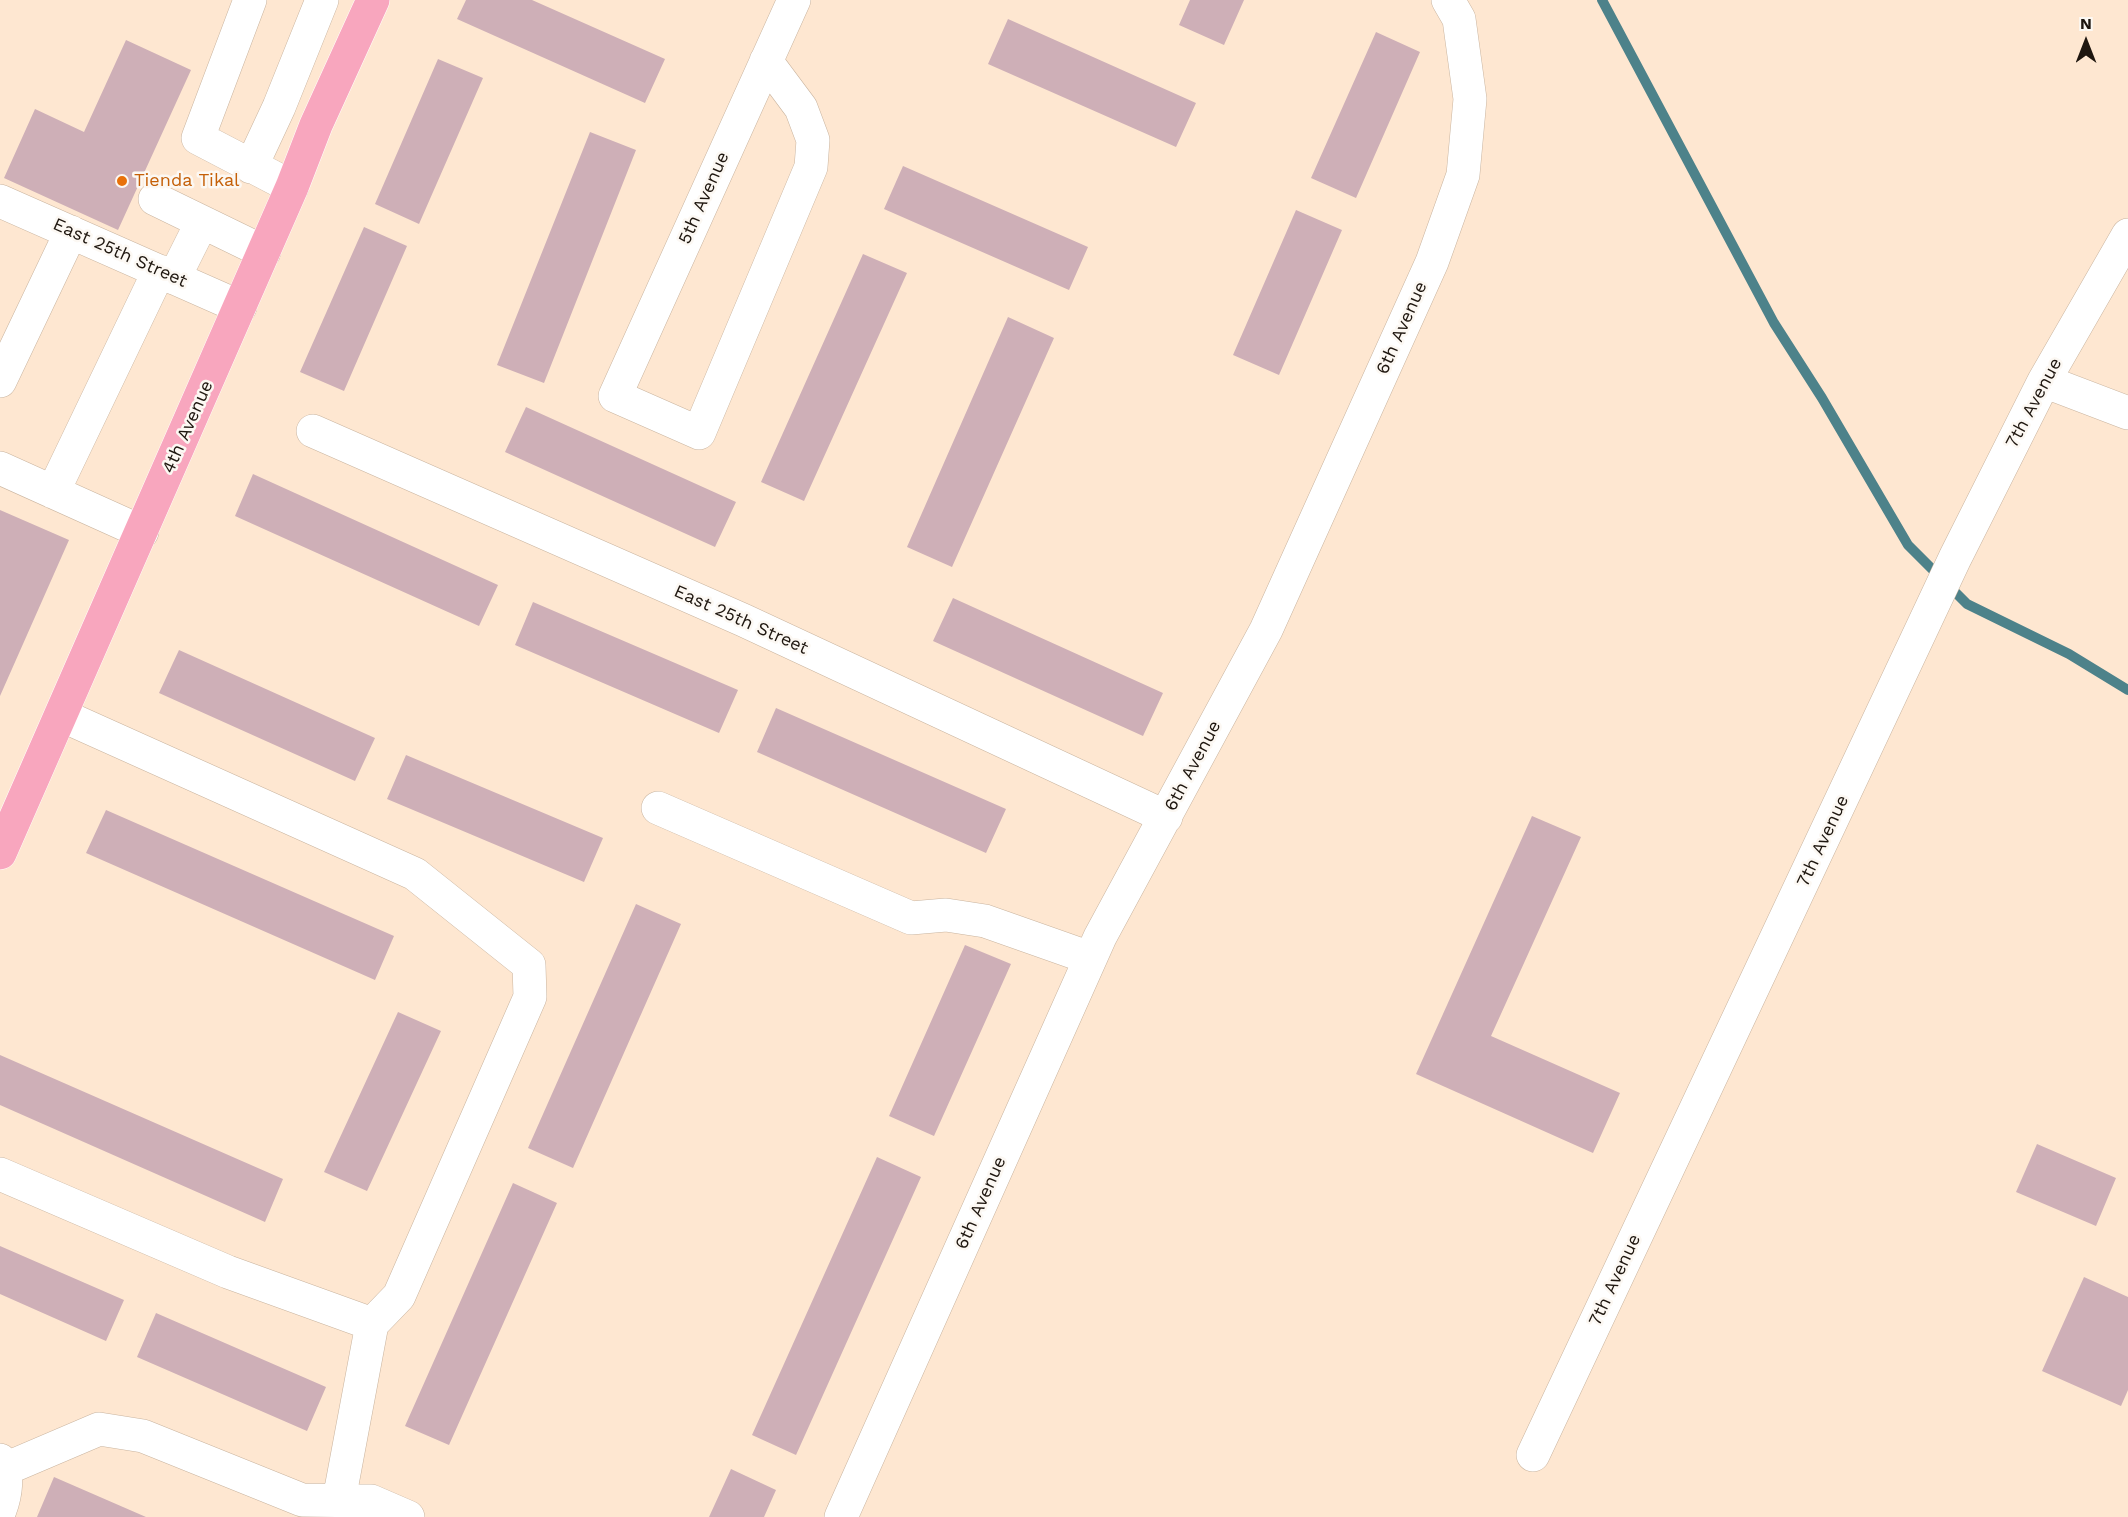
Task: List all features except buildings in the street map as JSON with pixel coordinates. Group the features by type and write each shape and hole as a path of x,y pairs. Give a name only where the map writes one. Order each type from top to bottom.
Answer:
{"main road":[{"name":"4th Avenue","path":"0,853 264,252 316,125 369,11"}],"street":[{"path":"250,0 198,138 292,187"},
{"name":"5th Avenue","path":"766,61 801,108 813,140 811,167 699,433 615,396 766,61 794,0"},
{"name":"6th Avenue","path":"841,1517 1090,958 1266,630 1432,262 1462,175 1470,99 1459,19 1448,0"},
{"path":"251,167 279,107 322,1 369,11"},
{"path":"155,199 264,252"},
{"name":"East 25th Street","path":"0,201 240,307"},
{"path":"53,492 167,275 202,222"},
{"path":"0,381 71,232"},
{"name":"7th Avenue","path":"1533,1455 1955,558 2044,381 2128,235"},
{"path":"2044,381 2128,413"},
{"name":"East 25th Street","path":"313,431 743,621 1166,817"},
{"path":"0,468 142,532"},
{"path":"61,715 415,874 529,965 530,997 399,1296 372,1324 339,1500"},
{"path":"658,808 911,918 946,915 985,921 1090,958"},
{"path":"0,1174 228,1272 372,1324"},
{"path":"0,1510 4,1498 3,1464 99,1429 143,1436 302,1500 371,1502 408,1517"}],"waterway":[{"path":"1602,0 1774,323 1822,398 1908,545 1967,604 2069,654 2128,690"}],"place":[{"name":"Tienda Tikal","path":"122,181"}]}
